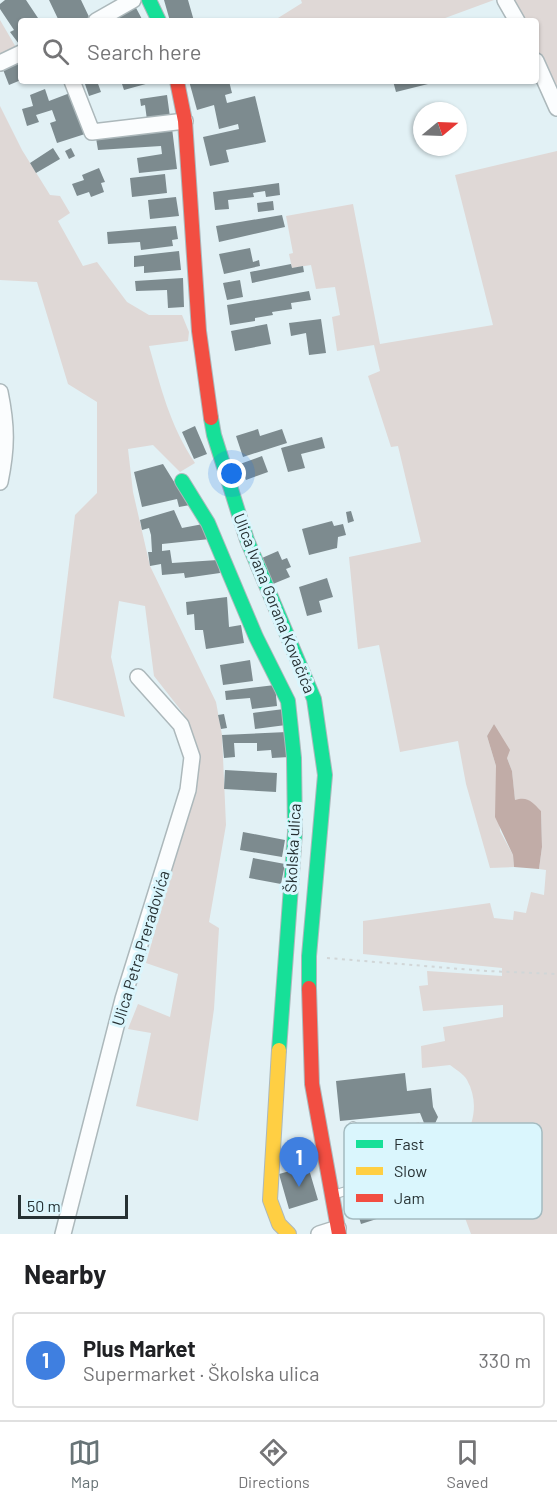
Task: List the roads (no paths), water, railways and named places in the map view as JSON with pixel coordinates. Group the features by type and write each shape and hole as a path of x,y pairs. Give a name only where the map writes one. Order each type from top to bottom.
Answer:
{"main road":[{"path":"149,0 158,18"},
{"name":"Ulica Ivana Gorana Kovačića","path":"178,84 185,121 200,331 214,435 247,540 314,699 326,775 309,956 312,1084 338,1231"},
{"name":"Školska ulica","path":"182,481 208,523 256,637 288,701 294,758 295,832 281,1010 270,1200 279,1224 289,1234"}],"street":[{"path":"101,18 133,0"},
{"path":"505,0 515,18"},
{"path":"0,63 18,54"},
{"path":"539,68 557,108"},
{"path":"73,84 92,132 185,121"},
{"path":"0,392 7,428 6,453 0,483"},
{"name":"Ulica Petra Preradovića","path":"63,1234 123,999 188,790 192,757 181,725 138,677"},
{"path":"319,1234 338,1231"}],"lane":[{"path":"332,1196 344,1192"}],"place":[{"name":"Plus Market","path":"299,1187"}]}
